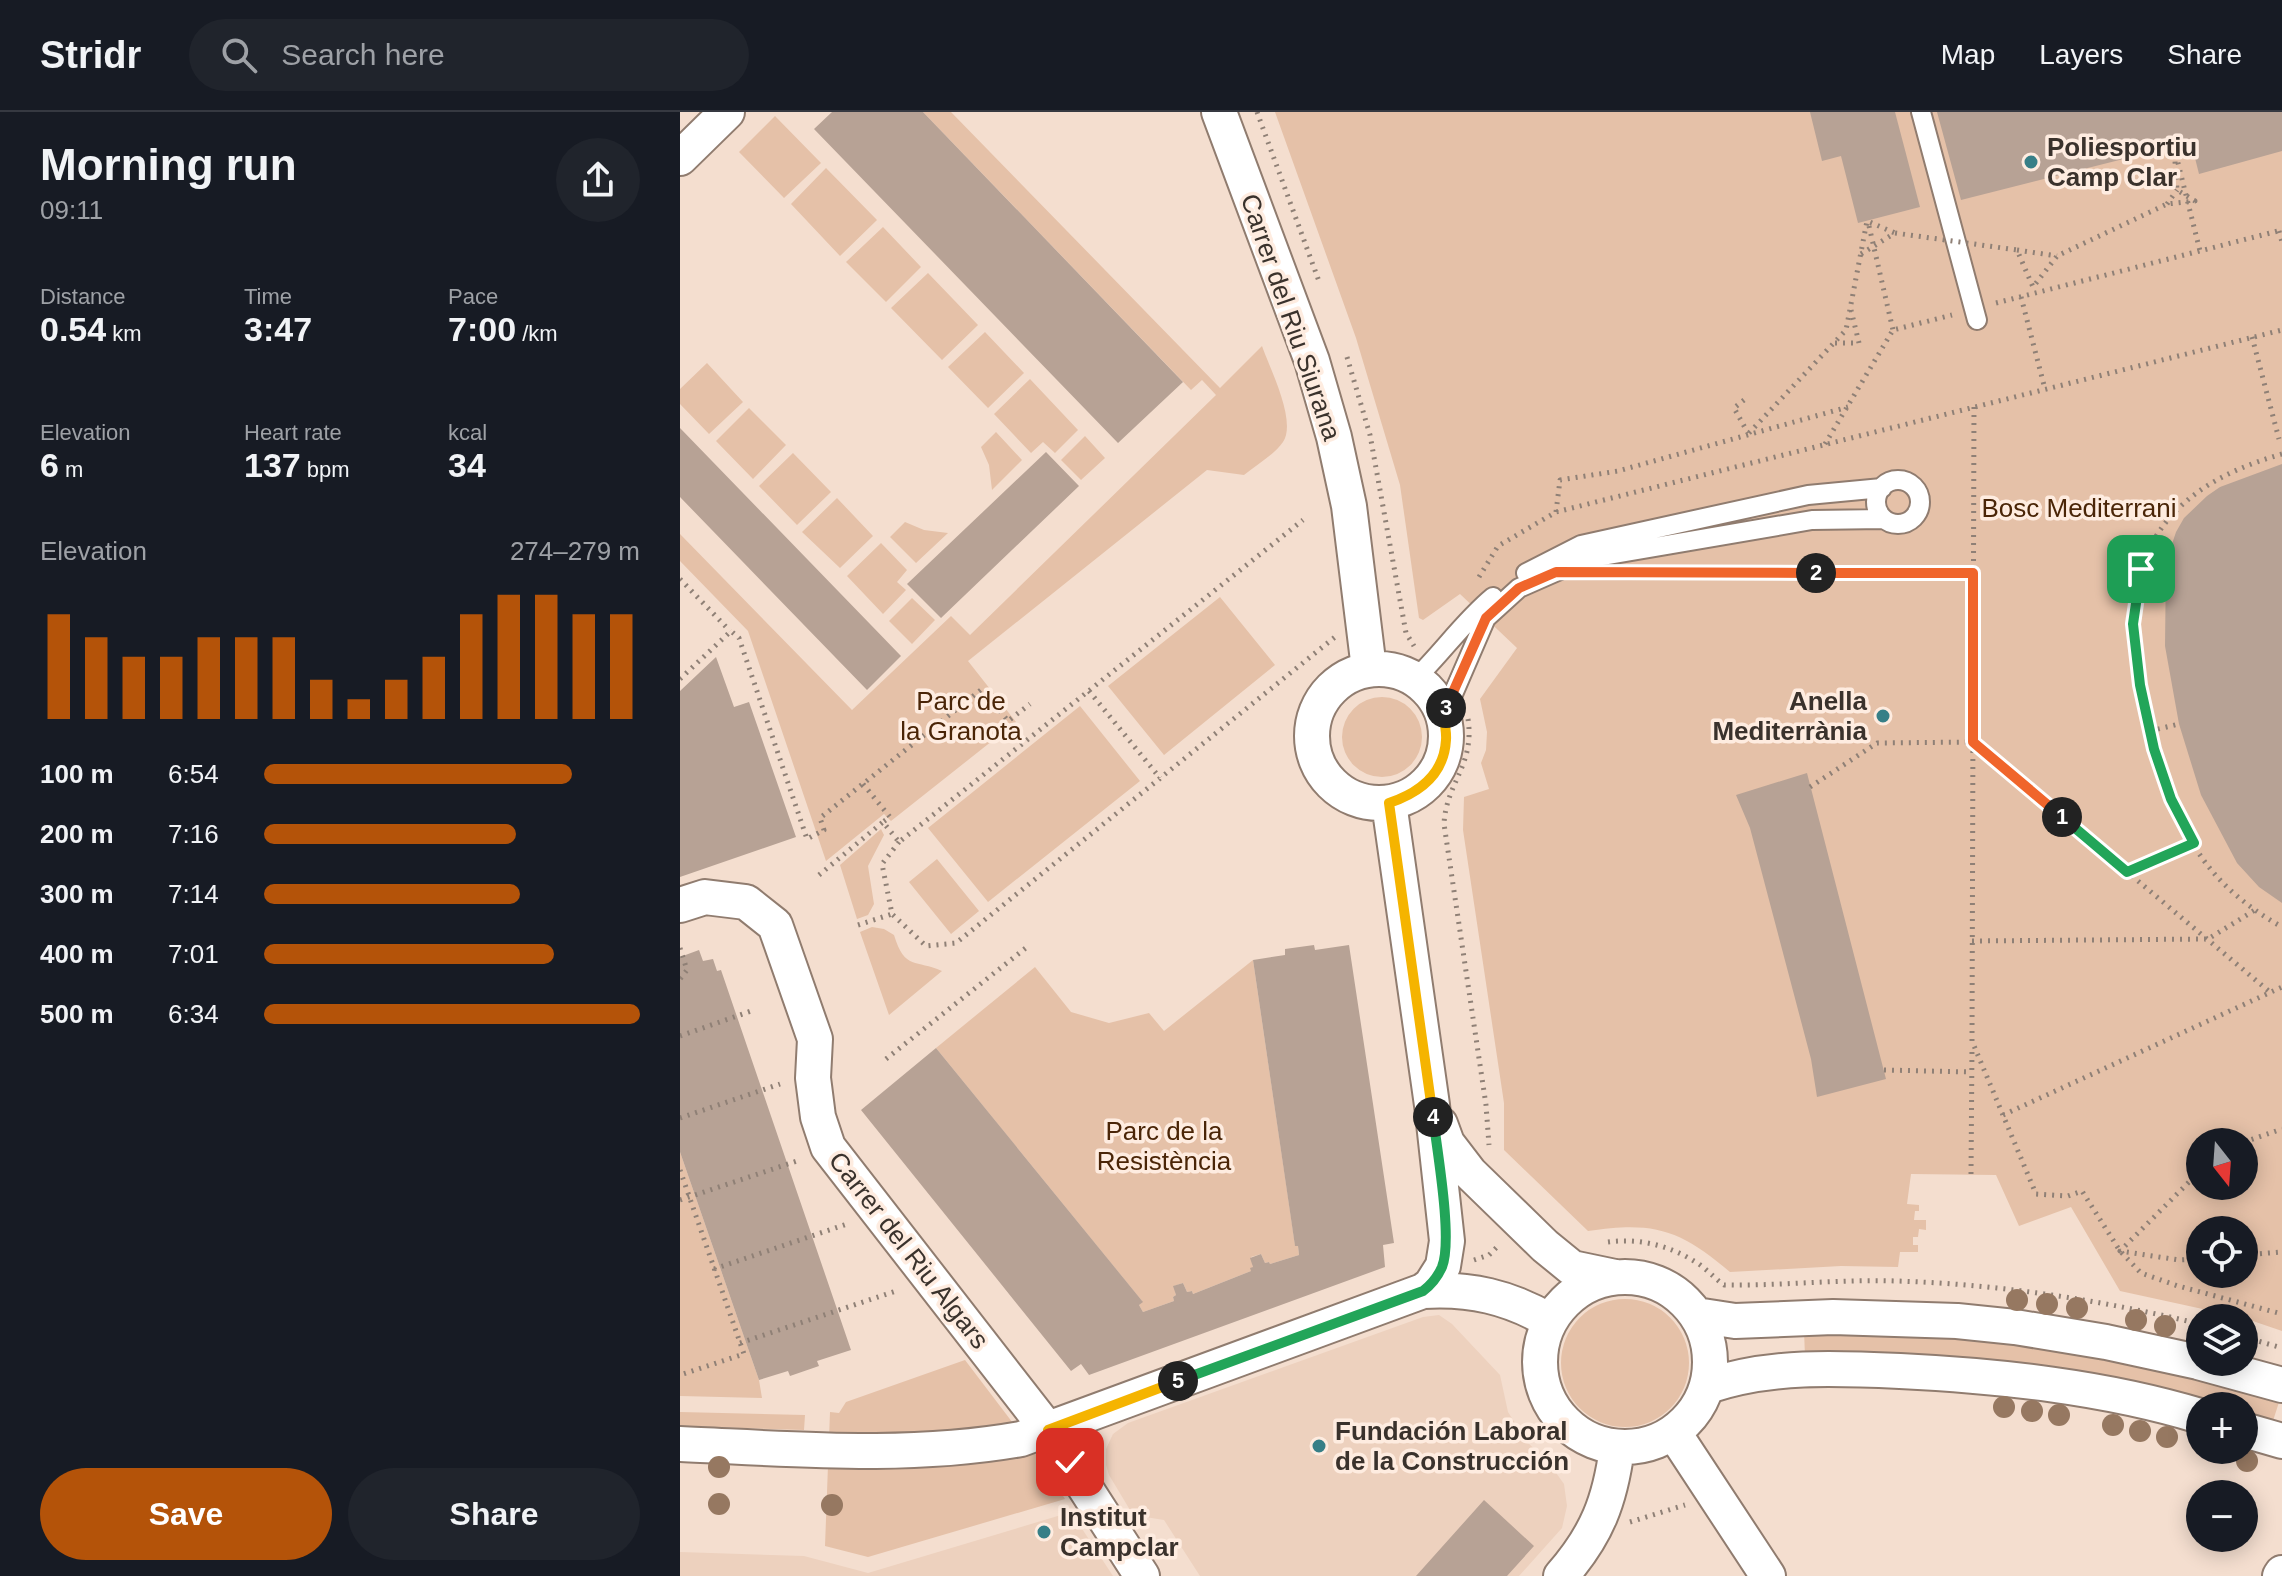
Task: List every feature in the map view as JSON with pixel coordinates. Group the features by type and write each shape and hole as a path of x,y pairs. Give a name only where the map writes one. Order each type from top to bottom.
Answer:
{"street":[{"path":"680,158 727,112"},
{"name":"Carrer del Riu Siurana","path":"1219,112 1312,361 1334,437 1349,506 1369,669"},
{"path":"1369,669 1393,670 1415,679 1432,694 1444,715 1447,738 1442,761 1430,782 1411,796 1389,803 1361,802 1347,797 1330,784 1318,766 1309,736 1319,704 1331,688 1349,676 1369,669"},
{"path":"680,1444 901,1451 969,1449 1021,1439 1423,1291 1431,1285 1443,1266 1447,1241 1432,1105 1389,803"},
{"name":"Carrer del Riu Algars","path":"680,905 705,897 746,902 775,925 815,1039 813,1078 818,1117 828,1147 1048,1430 1142,1576"},
{"path":"1432,1105 1447,1143 1470,1173 1572,1268 1615,1277 1643,1278 1668,1287 1689,1304 1704,1327 1711,1356 1708,1386 1695,1412 1674,1433 1647,1445 1617,1448 1589,1440 1564,1422 1548,1400 1540,1374 1541,1347 1558,1311 1562,1274 1545,1246"},
{"path":"1423,1291 1457,1289 1488,1295 1536,1313 1558,1311 1589,1284 1615,1277"},
{"path":"1696,1315 1735,1321 1833,1317 1957,1321 2015,1327 2106,1342 2198,1362 2282,1385"},
{"path":"1708,1386 1740,1375 1835,1368 1960,1374 2099,1392 2186,1413"},
{"path":"1674,1433 1768,1576"},
{"path":"2258,1434 2282,1441"},
{"path":"1561,1576 1582,1553 1603,1515 1617,1448"}],"lane":[{"path":"1921,112 1975,315"},
{"path":"1444,715 1486,618 1519,588 1585,559 1812,520 1884,519 1904,523 1916,515 1920,501 1914,488 1902,481 1887,483 1882,488 1876,500 1884,519"},
{"path":"1415,679 1439,656 1477,610 1511,581 1581,545 1808,495 1882,488"}],"path":[{"path":"2167,204 2177,190 2174,147 2200,251"},
{"path":"2017,250 2033,287 2057,256 2167,204 2195,201 2177,190"},
{"path":"1867,221 1895,233 2057,256"},
{"path":"1748,433 1846,330 1867,221"},
{"path":"1825,444 1893,330 1867,221"},
{"path":"1893,330 1975,315 2021,297 2281,230 2282,242"},
{"path":"1861,254 1895,233"},
{"path":"2021,297 2045,389"},
{"path":"1834,343 1859,343 1851,306"},
{"path":"1477,580 1498,546 1556,512 2282,330"},
{"path":"2252,337 2279,439"},
{"path":"1744,400 1734,408 1748,433"},
{"path":"1556,512 1560,480 1618,471 1848,407"},
{"path":"1971,1174 1974,407"},
{"path":"2282,454 2247,464 2199,489 2163,526 2141,569 2133,624 2140,685 2150,731 2171,799 2200,855 2239,900 2282,927"},
{"path":"2215,480 2220,487"},
{"path":"1303,520 899,842 882,864 892,914 926,946 956,943 1338,634"},
{"path":"1483,571 1529,571"},
{"path":"1651,572 1973,573"},
{"path":"680,579 739,638 807,839 824,830 820,818 982,689 1008,721 1030,704"},
{"path":"680,679 730,631"},
{"path":"1089,691 1160,778"},
{"path":"2150,731 2179,724"},
{"path":"1810,787 1877,743 1973,742 2271,993"},
{"path":"819,875 890,817 863,784"},
{"path":"883,822 899,842"},
{"path":"2127,872 2194,843"},
{"path":"1972,941 2208,939 2255,910"},
{"path":"858,925 892,914"},
{"path":"886,1059 1027,947"},
{"path":"680,948 687,970 680,979"},
{"path":"2003,1115 2282,987"},
{"path":"680,1036 754,1010"},
{"path":"1972,1041 2036,1194 2068,1196 2082,1191 2120,1251 2141,1273 2282,1314"},
{"path":"1884,1070 1972,1072"},
{"path":"680,1118 780,1084"},
{"path":"2258,1137 2282,1129"},
{"path":"680,1200 808,1157"},
{"path":"680,1170 744,1354 680,1375"},
{"path":"2120,1251 2186,1185"},
{"path":"714,1269 858,1220"},
{"path":"1466,1263 1489,1255 1508,1235"},
{"path":"1598,1243 1626,1239 1662,1245 1695,1261 1724,1285 1855,1280 1970,1285 2117,1306 2186,1321"},
{"path":"2120,1251 2186,1260"},
{"path":"2258,1254 2282,1252"},
{"path":"740,1343 911,1285"},
{"path":"2258,1341 2282,1348"},
{"path":"1630,1522 1693,1503"}],"shaded area":[{"name":"Fundación Laboral de la Construcción","path":"1439,1315 1452,1324 1500,1375 1508,1412 1527,1442 1549,1463 1564,1484 1567,1506 1562,1528 1519,1576 1200,1576 1164,1520 1133,1515 1109,1475 1106,1449 1113,1434 1128,1423 1423,1317"},
{"name":"Institut Campclar","path":"1071,1512 1113,1576 680,1576 680,1552 804,1556 868,1573"}],"green space":[{"name":"Parc de la Granota","path":"923,112 951,112 1220,388 1262,346 1285,408 1286,433 1275,451 1244,475 1207,470 968,661 1016,722 891,821 884,814 826,861 748,631 680,561 680,534 852,710 951,616 970,635 1216,395 1202,380 1191,390"},
{"name":"Anella Mediterrània","path":"1275,112 2282,112 2282,1331 2258,1323 2258,1304 2186,1305 2120,1291 2071,1207 2019,1226 1996,1175 1911,1174 1907,1204 1919,1205 1914,1220 1926,1220 1926,1230 1919,1229 1918,1237 1913,1237 1913,1245 1918,1245 1918,1252 1900,1252 1898,1267 1841,1266 1730,1272 1696,1246 1665,1232 1631,1227 1588,1231 1504,1150 1504,1103 1463,830 1464,797 1489,789 1481,763 1486,750 1487,732 1480,699 1517,648 1460,594 1423,620 1419,618 1400,485 1356,338"},
{"path":"775,116 821,163 784,198 739,152"},
{"path":"826,168 877,220 840,256 791,204"},
{"path":"883,227 921,267 886,302 846,262"},
{"path":"928,273 978,325 942,360 891,308"},
{"path":"985,332 1024,373 988,408 948,367"},
{"path":"707,363 743,402 709,434 680,404 680,389"},
{"path":"1030,379 1078,430 1055,453 1043,442 1031,453 994,414"},
{"path":"749,408 786,445 753,479 716,441"},
{"path":"996,432 1022,460 992,490 989,465 981,447"},
{"path":"1085,436 1105,458 1081,480 1061,460"},
{"path":"793,453 831,492 797,525 759,486"},
{"path":"837,498 873,536 840,568 802,532"},
{"path":"905,522 924,530 948,533 916,563 890,537"},
{"path":"881,543 907,570 897,582 906,590 883,614 847,576"},
{"path":"1220,597 1275,665 1164,755 1108,686"},
{"path":"912,598 935,620 912,644 889,621"},
{"path":"1382,697 1397,700 1410,709 1419,722 1422,737 1419,752 1410,765 1397,774 1382,777 1367,774 1354,765 1345,752 1342,737 1345,722 1354,709 1367,700"},
{"path":"1080,706 1140,781 988,902 928,828"},
{"path":"881,829 884,835 868,866 874,904 868,915 857,919 840,865"},
{"path":"937,859 979,911 951,934 909,882"},
{"path":"872,927 894,935 907,959 942,971 889,1015 860,932"},
{"name":"Parc de la Resistència","path":"1253,960 1295,1245 1298,1246 1299,1255 1270,1264 1265,1263 1261,1254 1251,1257 1251,1271 1193,1294 1192,1291 1187,1292 1183,1283 1174,1286 1174,1301 1143,1312 1139,1305 1142,1301 936,1048 1035,967 1071,1012 1109,1023 1149,1013 1164,1031"},
{"path":"680,1152 759,1380 762,1398 680,1396"},
{"path":"1625,1299 1649,1304 1670,1318 1684,1339 1689,1363 1684,1387 1670,1408 1649,1422 1625,1427 1601,1422 1580,1408 1566,1387 1561,1363 1566,1339 1580,1318 1601,1304"},
{"path":"1804,1330 1924,1331 2109,1354 2253,1392 2186,1392 2186,1399 1805,1357"},
{"path":"965,1360 1031,1447 1065,1499 868,1557 825,1546 830,1412 839,1413 846,1402"},
{"path":"2258,1393 2280,1399 2272,1424 2258,1420"},
{"path":"680,1412 805,1415 804,1430 680,1426"}],"building":[{"path":"832,112 923,112 1183,382 1118,443 814,129"},
{"path":"1810,112 1895,112 1920,207 1858,223 1841,156 1822,161"},
{"name":"Poliesportiu Camp Clar","path":"1937,112 2282,112 2282,151 2199,174 2191,142 1961,200"},
{"path":"680,428 901,656 867,690 680,497"},
{"path":"1046,452 1079,486 941,618 907,584"},
{"path":"2282,464 2282,903 2259,887 2237,863 2201,795 2179,724 2165,646 2166,562 2184,518 2220,487"},
{"path":"716,657 734,707 749,702 796,837 680,877 680,691"},
{"path":"1807,773 1886,1079 1817,1097 1811,1059 1750,828 1736,795"},
{"path":"1314,945 1315,950 1349,945 1394,1243 1383,1245 1385,1267 1089,1375 1081,1364 1071,1371 861,1110 936,1048 1143,1302 1139,1305 1143,1312 1174,1301 1173,1286 1183,1283 1187,1292 1192,1291 1193,1294 1251,1271 1250,1258 1261,1254 1265,1263 1270,1264 1299,1255 1298,1246 1295,1246 1253,960 1285,955 1285,949"},
{"path":"699,950 703,961 713,959 717,971 721,970 851,1350 817,1361 819,1366 790,1376 788,1371 759,1380 680,1152 680,957"},
{"path":"1484,1500 1534,1546 1507,1576 1416,1576"}],"place":[{"name":"Poliesportiu Camp Clar","path":"2031,162"},
{"name":"Anella Mediterrània","path":"1883,716"},
{"name":"Fundación Laboral de la Construcción","path":"1319,1446"},
{"name":"Institut Campclar","path":"1044,1532"}],"route":[{"path":"1070,1462 1048,1430 1423,1291 1431,1285 1443,1266 1447,1241 1432,1105 1389,803 1411,796 1430,782 1442,761 1447,738 1444,715 1460,674 1486,618 1519,588 1556,572 1973,573 1973,742 2127,872 2194,843 2171,799 2154,749 2140,685 2133,624 2141,569"}],"park label":[{"name":"Bosc Mediterrani","path":"2079,508"}]}
